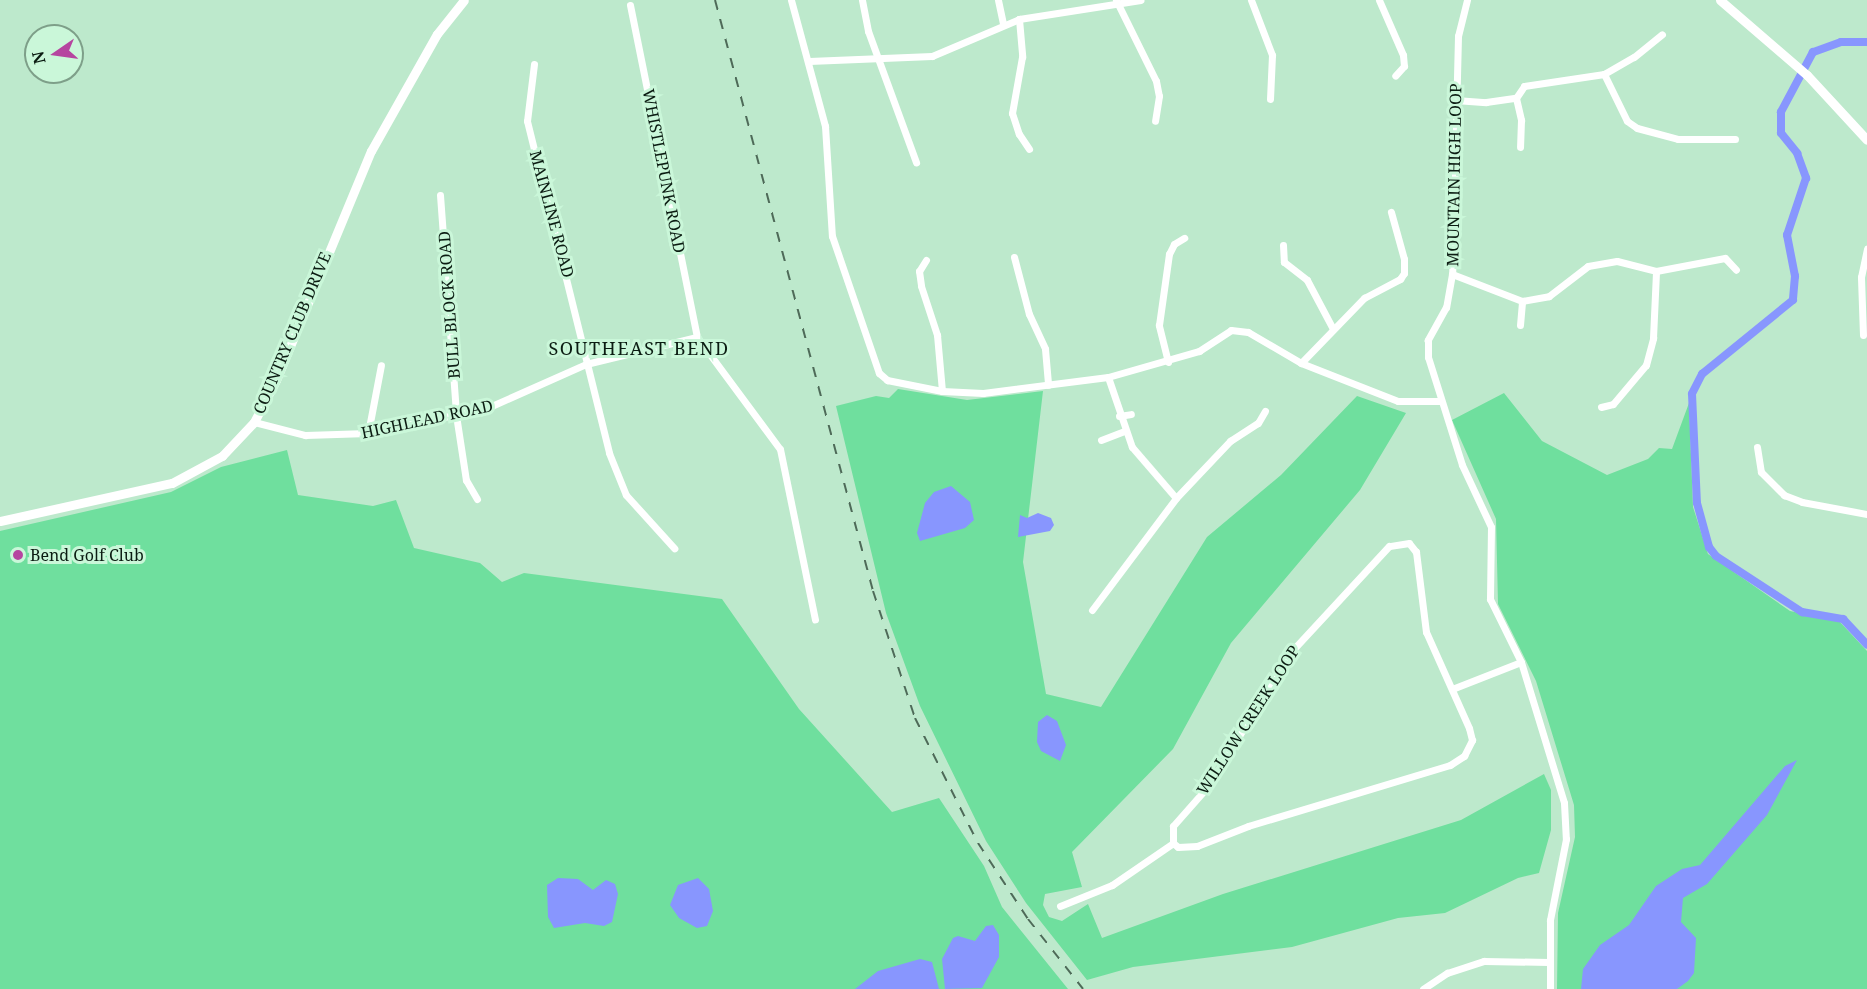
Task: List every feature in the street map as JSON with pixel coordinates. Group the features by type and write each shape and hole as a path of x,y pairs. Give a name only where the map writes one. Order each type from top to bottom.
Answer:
{"street":[{"name":"COUNTRY CLUB DRIVE","path":"0,521 172,483 222,456 254,422 273,387 371,151 437,34 464,0"},
{"path":"791,0 825,126 832,236 879,373 887,380 942,391 983,393 1108,377 1168,362 1199,351 1231,330 1248,332 1301,363 1398,401 1440,402"},
{"path":"862,0 878,59 916,162"},
{"path":"998,0 1004,24"},
{"path":"809,61 878,59 945,52 1004,24 1020,19 1142,0"},
{"path":"1251,0 1272,55 1270,99"},
{"path":"1379,0 1402,55 1404,66 1395,76"},
{"name":"MOUNTAIN HIGH LOOP","path":"1467,0 1458,36 1452,274 1446,307 1428,340 1428,357 1440,402 1462,465 1491,527 1490,599 1521,662 1557,774 1567,824 1551,920 1550,989"},
{"path":"1720,0 1796,64 1867,140"},
{"path":"1116,3 1156,81 1159,96 1155,121"},
{"name":"WHISTLEPUNK ROAD","path":"630,5 697,337"},
{"path":"1020,19 1022,57 1012,113 1019,134 1029,149"},
{"path":"1520,147 1521,120 1516,98 1524,86 1604,74 1634,57 1662,34"},
{"name":"MAINLINE ROAD","path":"534,64 527,121 570,283 586,364 609,453 626,495 674,548"},
{"path":"1604,74 1627,121 1637,128 1678,139 1735,139"},
{"path":"1455,100 1486,102 1516,98"},
{"name":"BULL BLOCK ROAD","path":"440,195 456,415 466,480 477,499"},
{"path":"1301,363 1364,298 1400,279 1404,273 1404,259 1391,212"},
{"path":"1168,362 1159,325 1169,254 1174,244 1184,238"},
{"path":"1283,245 1284,262 1307,280 1332,329"},
{"path":"1863,335 1861,277 1867,249"},
{"path":"1014,257 1029,314 1045,349 1048,385"},
{"path":"1452,274 1522,301 1549,296 1588,266 1617,261 1656,271 1725,258 1736,270"},
{"path":"926,260 919,271 921,286 937,335 942,391"},
{"path":"1601,407 1613,404 1646,365 1653,338 1656,271"},
{"path":"1520,325 1522,301"},
{"name":"HIGHLEAD ROAD","path":"254,422 306,435 368,433 495,405 586,364 697,337"},
{"path":"697,337 780,449 815,619"},
{"path":"368,433 381,365"},
{"path":"1108,377 1124,432 1146,467 1176,498"},
{"path":"1092,610 1176,498 1230,441 1258,423 1265,411"},
{"path":"1119,416 1131,414"},
{"path":"1101,440 1124,432"},
{"path":"1757,447 1760,470 1781,493 1802,502 1867,514"},
{"name":"WILLOW CREEK LOOP","path":"1396,542 1409,543 1416,552 1426,632 1452,688 1472,740 1470,749 1457,762 1248,826 1197,846 1178,847 1173,843 1173,826 1210,784 1288,655 1396,542"},
{"path":"1452,688 1521,662"},
{"path":"1060,906 1112,885 1173,843"},
{"path":"1423,989 1447,973 1484,961 1549,962"}],"green space":[{"path":"898,389 967,400 1043,391 1023,562 1046,694 1101,707 1207,537 1281,475 1357,396 1406,413 1360,490 1231,643 1173,749 1072,852 1082,887 1045,894 1043,905 1049,917 1062,921 1088,904 1102,938 1223,894 1461,820 1544,774 1551,790 1551,830 1539,873 1518,878 1445,913 1398,918 1292,947 1133,967 1087,980 1026,903 986,841 920,706 886,613 836,406 876,396 889,398"},
{"path":"1504,393 1542,441 1607,475 1648,459 1659,448 1672,449 1689,403 1693,507 1708,554 1790,611 1839,621 1867,651 1867,989 1557,989 1558,913 1575,837 1574,805 1536,681 1498,604 1496,519 1452,420"},
{"path":"287,450 298,495 373,506 396,500 414,548 480,563 502,582 524,573 722,599 799,709 892,812 939,798 984,866 1002,907 1068,989 0,989 0,531 171,492 221,467"}],"water":[{"path":"951,486 970,502 974,520 965,528 920,541 917,533 925,503 934,492"},
{"path":"1038,513 1051,518 1054,525 1050,531 1018,537 1020,515 1027,518"},
{"path":"1047,715 1057,721 1066,745 1060,761 1041,751 1037,742 1038,722"},
{"path":"1797,760 1767,815 1707,884 1683,898 1681,922 1696,938 1694,973 1688,981 1677,989 1581,989 1583,969 1600,945 1629,925 1656,886 1682,869 1700,865 1785,766"},
{"path":"558,878 578,879 593,890 606,880 615,884 618,894 612,922 604,926 585,923 554,928 548,917 547,885"},
{"path":"698,878 709,889 713,911 707,926 697,928 679,918 670,905 678,885"},
{"path":"993,925 999,935 999,957 982,988 945,989 942,959 953,938 958,936 975,941 986,926"},
{"path":"920,959 932,962 939,989 855,989 878,971"}],"waterway":[{"path":"1867,42 1841,42 1813,52 1781,112 1781,133 1797,153 1806,178 1787,235 1795,276 1793,300 1702,374 1692,394 1697,503 1709,547 1716,556 1802,612 1843,619 1867,645"}],"railway":[{"path":"715,0 873,591 915,718 978,843 1028,919 1083,989"}],"place":[{"name":"Bend Golf Club","path":"18,555"}],"district":[{"name":"SOUTHEAST BEND","path":"639,348"}]}
